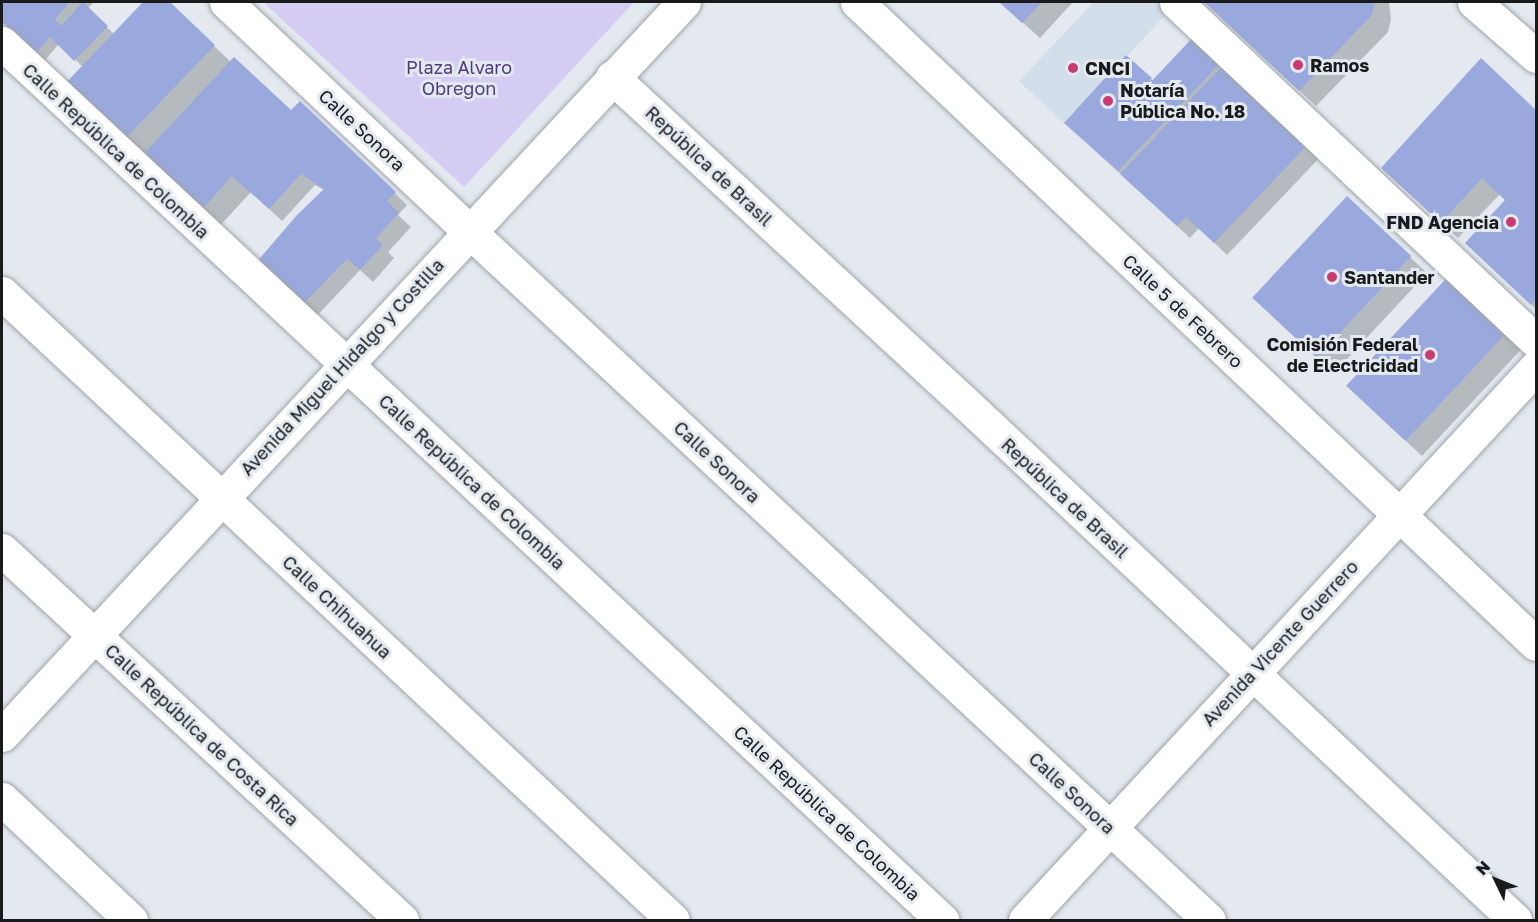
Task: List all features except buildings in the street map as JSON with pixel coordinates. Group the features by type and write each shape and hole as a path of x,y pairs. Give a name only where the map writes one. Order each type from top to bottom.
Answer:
{"street":[{"name":"Calle Sonora","path":"226,2 1209,921"},
{"name":"Avenida Miguel Hidalgo y Costilla","path":"2,735 95,637 220,498 684,2"},
{"name":"Calle 5 de Febrero","path":"857,2 1536,644"},
{"path":"1176,2 1536,341"},
{"path":"1474,2 1536,56"},
{"name":"Calle República de Colombia","path":"2,43 942,921"},
{"name":"República de Brasil","path":"612,77 977,414 1515,921"},
{"name":"Calle Chihuahua","path":"2,293 673,921"},
{"name":"Avenida Vicente Guerrero","path":"1025,921 1536,367"},
{"name":"Calle República de Costa Rica","path":"2,550 402,921"},
{"path":"2,799 131,921"}],"shaded area":[{"name":"CNCI","path":"1094,2 1167,2 1173,7 1064,123 1019,81"}],"green space":[{"name":"Plaza Alvaro Obregon","path":"263,2 634,2 464,187"}],"place":[{"name":"Ramos","path":"1298,65"},
{"name":"CNCI","path":"1073,68"},
{"name":"Notaría Pública No. 18","path":"1108,101"},
{"name":"FND Agencia","path":"1511,222"},
{"name":"Santander","path":"1332,277"},
{"name":"Comisión Federal de Electricidad","path":"1430,355"}]}
